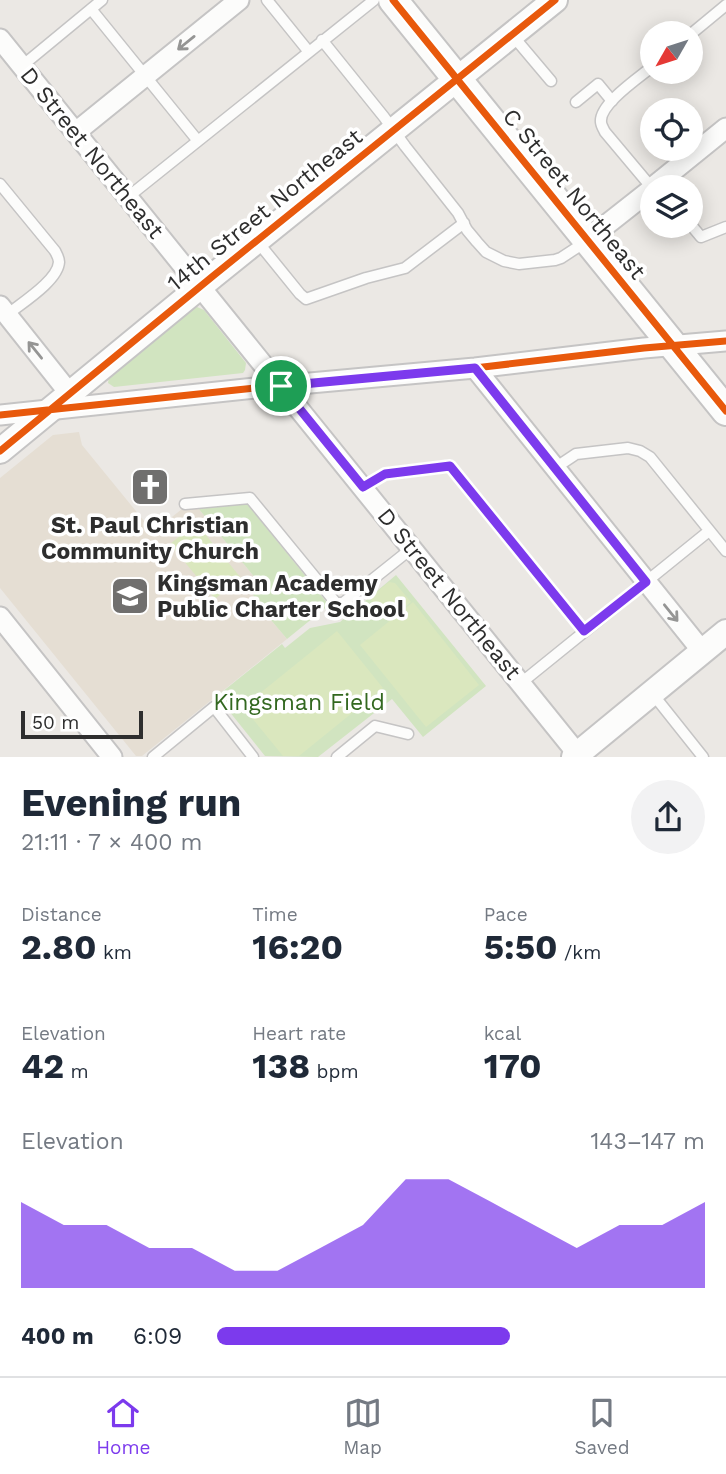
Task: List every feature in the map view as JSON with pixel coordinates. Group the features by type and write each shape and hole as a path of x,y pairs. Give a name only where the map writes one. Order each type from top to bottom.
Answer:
{"main road":[{"name":"C Street Northeast","path":"393,0 726,411"}],"street":[{"path":"76,132 239,0"},
{"name":"14th Street Northeast","path":"0,451 555,0"},
{"name":"D Street Northeast","path":"0,39 521,683 577,756"},
{"path":"669,175 726,128"},
{"path":"587,240 640,199"},
{"path":"3,311 70,394"},
{"path":"0,415 726,341"},
{"path":"475,368 702,651"},
{"path":"0,617 112,757"},
{"path":"577,756 726,632"}],"lane":[{"path":"22,66 102,0"},
{"path":"267,0 309,51"},
{"path":"128,197 374,0"},
{"path":"704,23 726,5"},
{"path":"91,9 198,141"},
{"path":"512,34 551,81"},
{"path":"323,40 458,213 482,248 492,256 519,264 555,260 566,256 587,240"},
{"path":"640,77 612,101 601,117 603,128 644,175"},
{"path":"576,102 598,84 612,101"},
{"path":"0,184 55,251 59,262 54,276 3,311"},
{"path":"257,241 306,299 366,278 405,268 464,223"},
{"path":"703,236 726,227"},
{"path":"555,468 576,454 628,448 640,450 650,457 726,551"},
{"path":"363,487 385,474 450,466 584,631"},
{"path":"185,504 250,498 336,603 343,603 412,548"},
{"path":"521,683 709,531"},
{"path":"651,692 703,757"},
{"path":"153,757 214,707 253,757"},
{"path":"337,757 375,726 408,734"}],"shaded area":[{"name":"Kingsman Academy Public Charter School","path":"79,432 82,445 153,532 182,509 198,508 256,579 254,600 287,639 142,756 136,756 0,588 0,478 53,435"}],"green space":[{"path":"197,307 204,310 246,363 243,373 114,387 108,383 109,377"},
{"path":"248,505 329,605 287,639 254,600 256,579 198,508"},
{"path":"196,523 241,578 215,599 170,544"},
{"name":"Kingsman Field","path":"396,575 486,686 423,737 392,699 318,757 265,756 217,696 282,644 285,648 310,628 340,622"},
{"path":"389,582 395,583 411,602 388,621 369,598"},
{"path":"413,602 479,685 426,727 360,645"},
{"path":"337,631 383,688 299,756 283,756 243,707"}],"cycle path":[{"path":"393,0 726,411"},
{"path":"0,451 555,0"},
{"path":"0,415 726,341"}],"place":[{"name":"St. Paul Christian Community Church","path":"150,487"},
{"name":"Kingsman Academy Public Charter School","path":"130,596"}],"route":[{"path":"475,368 646,582 584,631 450,466 385,474 363,487 281,386 475,368"}]}
